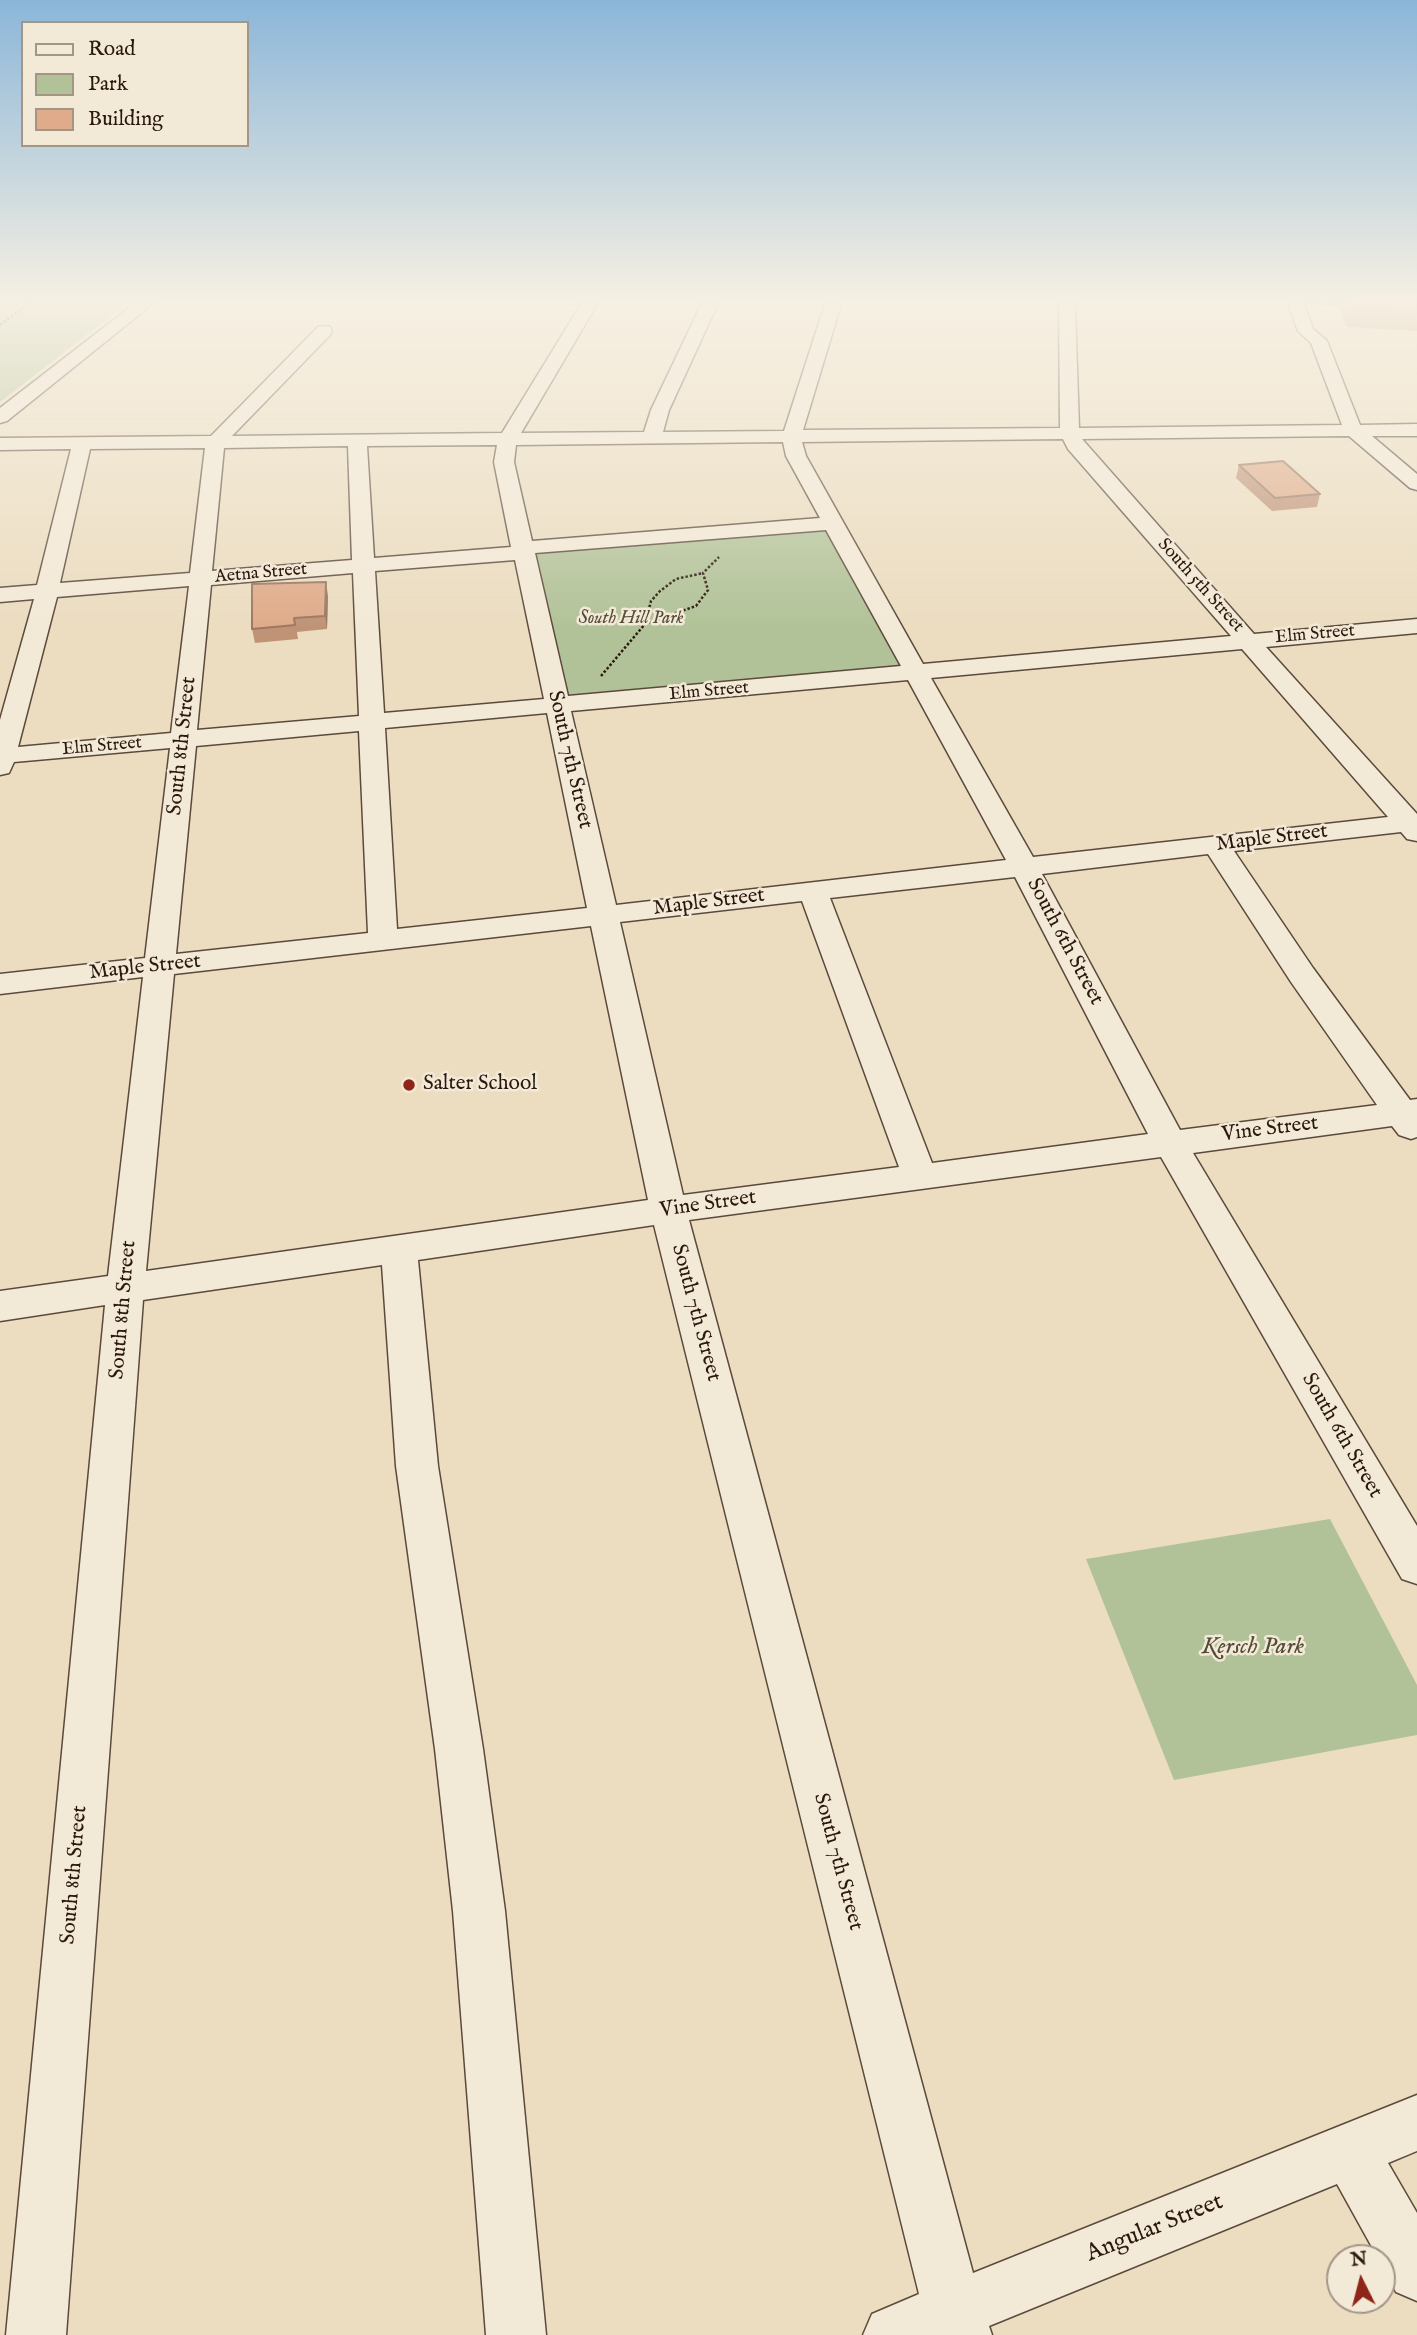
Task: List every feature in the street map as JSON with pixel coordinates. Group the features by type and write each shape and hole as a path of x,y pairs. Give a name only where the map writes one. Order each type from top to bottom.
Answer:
{"street":[{"path":"215,443 247,410"},
{"path":"507,440 525,410"},
{"path":"651,439 660,410"},
{"path":"791,437 800,410"},
{"path":"1069,410 1070,434"},
{"path":"1345,410 1353,430 1417,484"},
{"path":"0,444 1417,430"},
{"name":"South 5th Street","path":"1070,434 1082,454 1414,826"},
{"name":"South 6th Street","path":"791,437 796,456 1024,867 1170,1143 1417,1565"},
{"name":"South 7th Street","path":"507,440 503,455 522,550 668,1210 958,2323"},
{"path":"357,442 383,941"},
{"name":"South 8th Street","path":"36,2335 125,1290 215,443"},
{"path":"1,760 47,591 82,444"},
{"name":"Aetna Street","path":"0,595 364,566 832,523"},
{"name":"Elm Street","path":"1,760 184,739 1417,626"},
{"name":"Maple Street","path":"0,984 1216,845 1414,826"},
{"path":"1216,845 1301,975 1411,1120"},
{"path":"813,891 920,1177"},
{"name":"Vine Street","path":"0,1306 668,1210 1170,1143 1411,1120"},
{"path":"399,1249 417,1466 479,1911 516,2335"},
{"name":"Angular Street","path":"893,2335 958,2323 1417,2123"},
{"path":"1350,2150 1417,2271"}],"path":[{"path":"594,684 645,624 652,601 660,591 676,579 703,573 743,531"},
{"path":"645,624 696,606 708,590 703,573"}],"green space":[{"name":"South Hill Park","path":"832,523 917,673 556,705 521,548"},
{"name":"Kersch Park","path":"1330,1519 1417,1685 1417,1735 1174,1780 1086,1559"}],"building":[{"path":"1283,461 1320,494 1275,498 1239,465"},
{"path":"326,582 325,616 294,618 295,625 252,629 252,584"}],"place":[{"name":"Salter School","path":"409,1085"}]}
